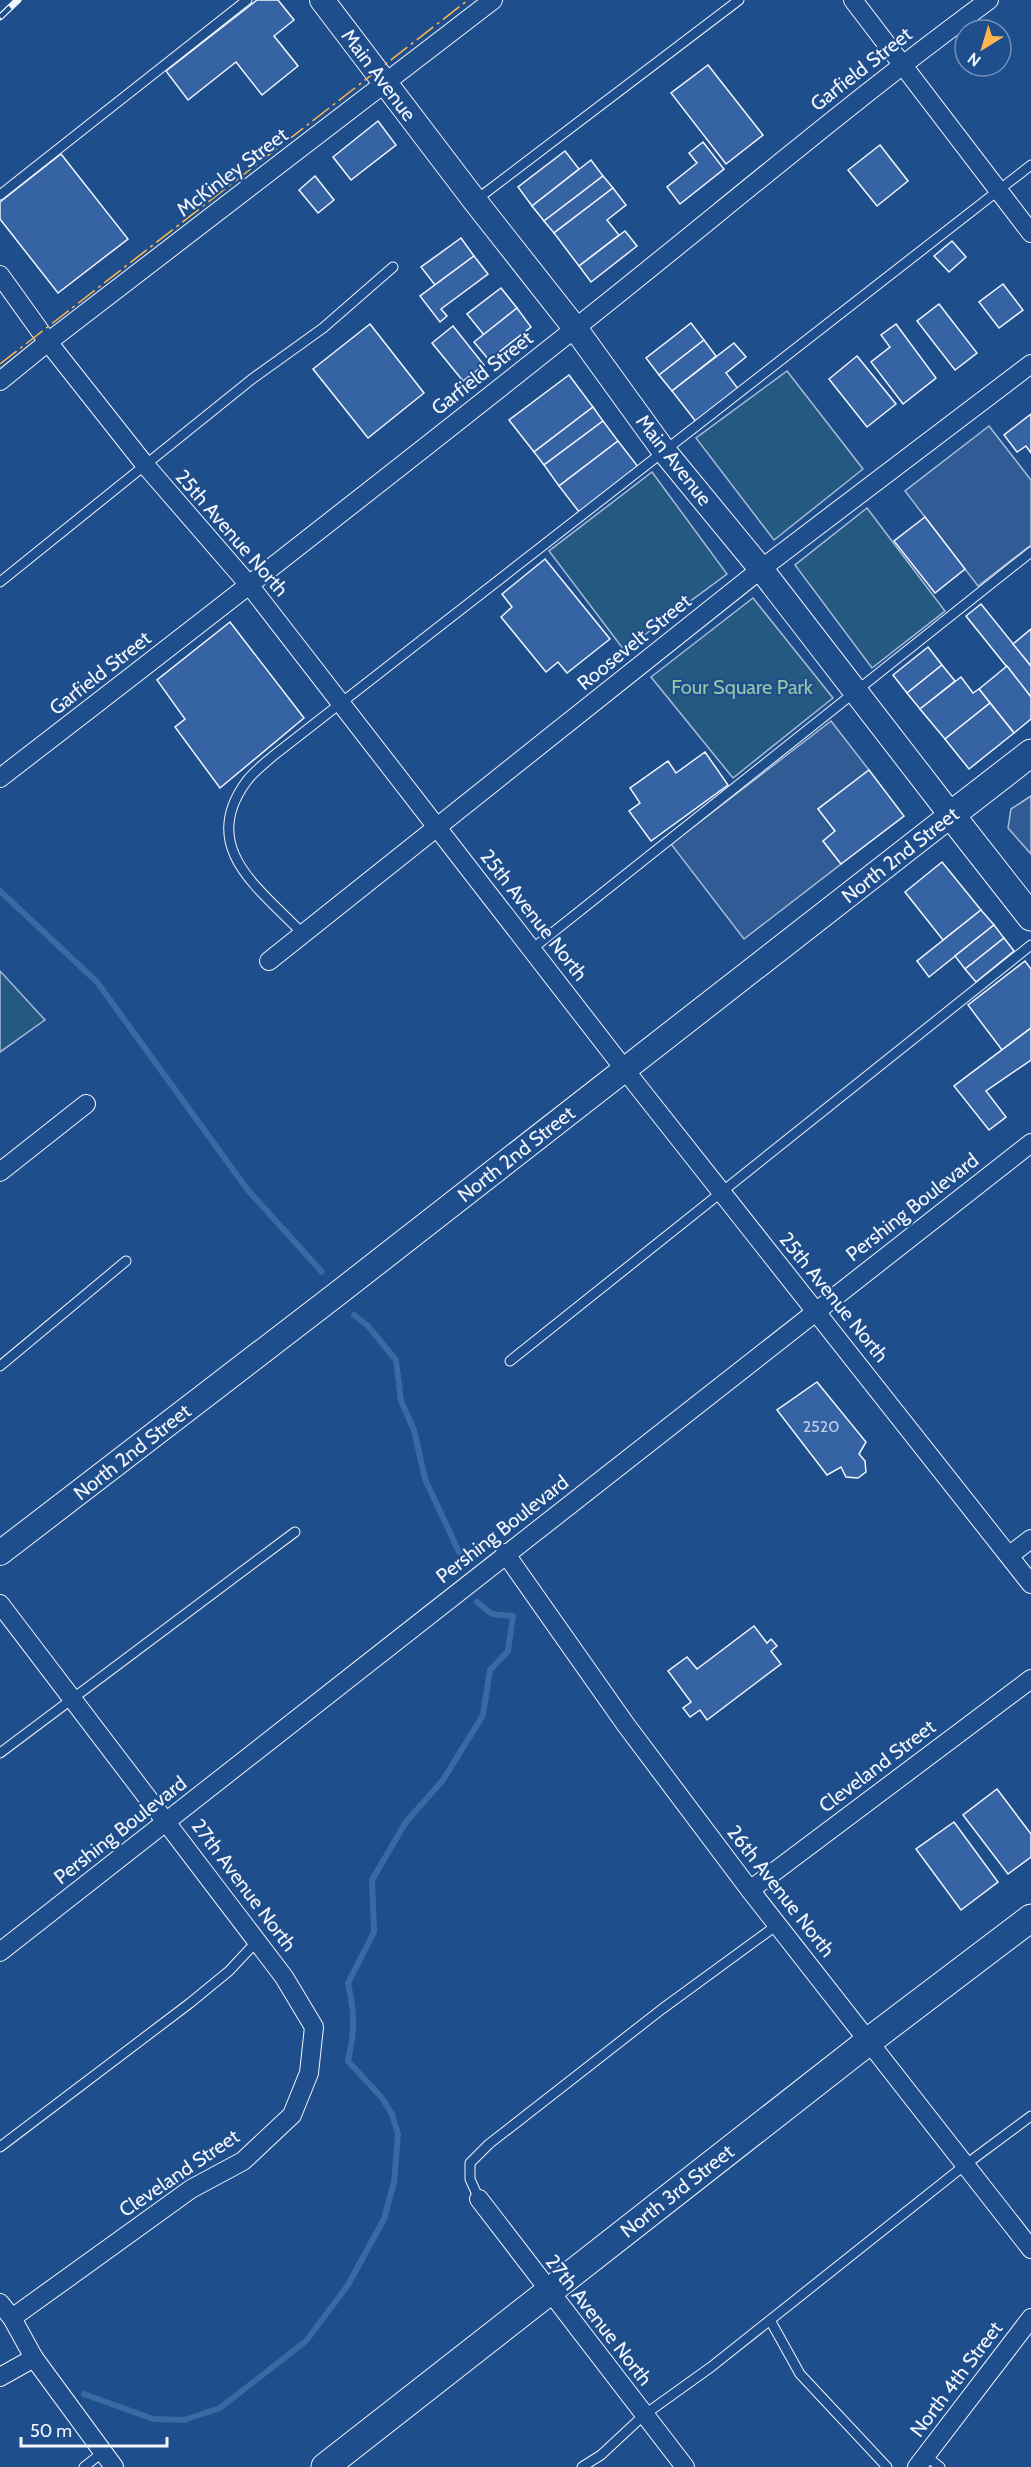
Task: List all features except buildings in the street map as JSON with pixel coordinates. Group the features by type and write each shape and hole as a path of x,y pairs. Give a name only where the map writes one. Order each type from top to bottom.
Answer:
{"main road":[{"name":"North 2nd Street","path":"951,815 1031,753"},
{"name":"Main Avenue","path":"951,815 1031,917"},
{"name":"North 3rd Street","path":"325,2467 1031,1918"}],"street":[{"name":"Main Avenue","path":"322,0 575,328 664,451 761,569 951,815"},
{"name":"McKinley Street","path":"0,381 493,0"},
{"path":"853,0 1031,233"},
{"name":"Garfield Street","path":"0,778 250,586 902,64 989,0"},
{"name":"25th Avenue North","path":"0,275 48,342 146,466 250,586 625,1070 1031,1584"},
{"name":"Roosevelt Street","path":"269,961 761,569 1031,364"},
{"name":"North 2nd Street","path":"0,1553 951,815"},
{"path":"0,1172 86,1104"},
{"name":"Pershing Boulevard","path":"0,1952 505,1553 1031,1143"},
{"path":"1010,1555 1031,1539"},
{"name":"26th Avenue North","path":"505,1553 626,1725 750,1890 1031,2249"},
{"name":"27th Avenue North","path":"0,1604 284,1977 314,2027"},
{"name":"Cleveland Street","path":"750,1890 1031,1679"},
{"name":"Cleveland Street","path":"12,2318 191,2190 243,2161 292,2115 309,2073 314,2027"},
{"name":"27th Avenue North","path":"479,2199 685,2467"},
{"path":"0,2303 12,2318 34,2358 114,2467"},
{"name":"North 4th Street","path":"927,2463 1031,2318"},
{"path":"0,2377 34,2358"}],"lane":[{"path":"0,195 247,0"},
{"path":"475,201 739,0"},
{"path":"303,934 266,896 233,856 227,821 247,780 273,756 1031,165"},
{"path":"0,582 252,379 323,328 393,267"},
{"path":"532,949 1031,552"},
{"path":"510,1361 1031,945"},
{"path":"0,1366 126,1261"},
{"path":"0,1753 295,1532"},
{"path":"479,2199 470,2179 470,2163 489,2144 662,2009 777,1925"},
{"path":"0,2147 190,2003 229,1971 257,1941"},
{"path":"582,2467 601,2455 644,2415 711,2367 964,2165 1031,2116"},
{"path":"770,2320 800,2374 887,2467"},
{"path":"84,2467 103,2452"}],"green space":[{"path":"787,371 863,469 774,540 696,438"},
{"name":"Four Square Park","path":"652,472 727,574 624,650 549,551"},
{"name":"Four Square Park","path":"867,508 945,611 872,668 795,565"},
{"name":"Four Square Park","path":"753,598 833,698 733,778 651,677"},
{"path":"0,971 45,1020 0,1052"}],"shaded area":[{"path":"989,426 1031,480 1031,545 978,586 905,491"},
{"path":"831,721 869,770 818,809 835,831 823,841 841,864 744,939 671,844"},
{"path":"1031,796 1031,854 1008,828 1011,809"}],"waterway":[{"path":"0,891 97,982 247,1189 322,1272"},
{"path":"354,1315 368,1326 396,1360 401,1401 414,1430 425,1479 459,1552"},
{"path":"84,2394 153,2419 184,2420 220,2408 306,2341 348,2285 384,2219 394,2182 398,2134 392,2114 382,2098 348,2061 353,2022 348,1983 374,1932 372,1880 406,1822 443,1780 483,1715 490,1670 508,1651 513,1616 492,1614 477,1602"}],"railway":[{"path":"0,17 18,0"}],"power":[{"path":"0,364 468,0"}]}
